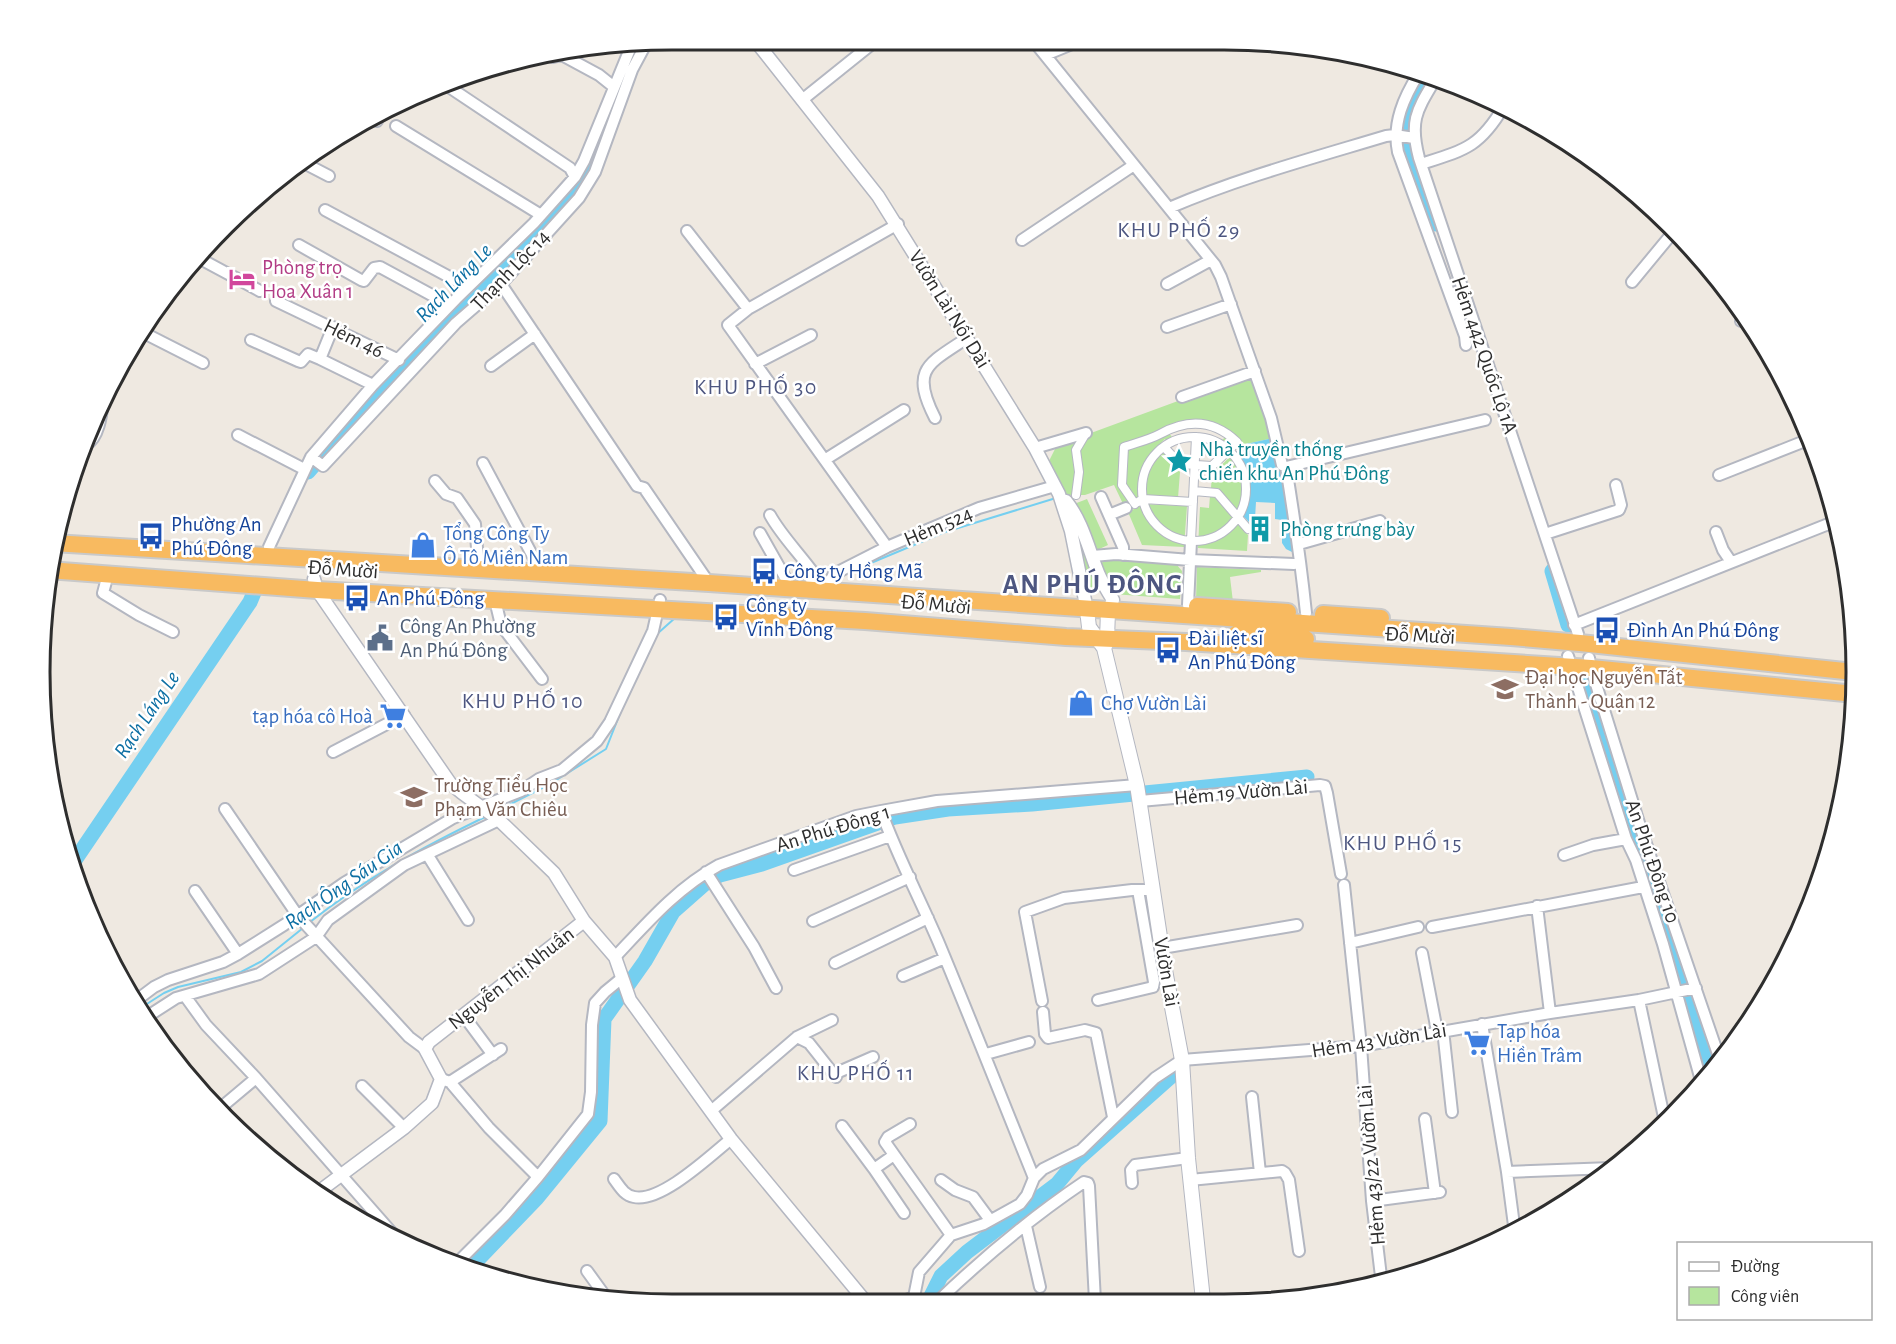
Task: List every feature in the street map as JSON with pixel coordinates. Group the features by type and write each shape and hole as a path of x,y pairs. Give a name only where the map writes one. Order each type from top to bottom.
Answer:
{"highway":[{"name":"Đỗ Mười","path":"65,535 537,564 1086,604 1577,634 1846,671"},
{"name":"Đỗ Mười","path":"63,544 706,578 830,581 1086,604"},
{"name":"Đỗ Mười","path":"59,564 495,600 659,605"},
{"name":"Đỗ Mười","path":"58,571 659,605 1101,636 1590,663 1653,663 1846,684"},
{"name":"Đỗ Mười","path":"1110,605 1188,605 1306,613 1577,634 1846,661"},
{"name":"Đỗ Mười","path":"1590,663 1845,693"}],"main road":[{"name":"Vườn Lài","path":"1086,604 1101,636 1138,793 1182,1060 1188,1158 1202,1294"},
{"name":"Vườn Lài","path":"1101,636 1110,605"}],"street":[{"name":"Vườn Lài Nối Dài","path":"763,50 878,196 1035,448 1057,490 1071,531 1086,604"},
{"path":"802,100 864,50"},
{"path":"1041,50 1169,208 1221,277 1256,371 1275,430 1279,456 1282,465 1286,468 1293,522 1299,544 1306,613"},
{"path":"1045,55 1057,50"},
{"name":"Thạnh Lộc 14","path":"269,547 311,457 373,386 450,305 537,219 575,177 629,51"},
{"name":"Thạnh Lộc 14","path":"311,457 323,466 456,323 501,284 579,198 594,172 632,70 642,51"},
{"path":"568,58 599,75 614,87"},
{"path":"1415,80 1405,96 1406,137 1398,152 1466,336 1466,345"},
{"name":"Hẻm 442 Quốc Lộ 1A","path":"1432,86 1417,111 1406,137 1420,164 1577,634"},
{"path":"453,90 570,168 575,177"},
{"path":"1420,164 1469,147 1479,140 1498,114"},
{"path":"396,126 537,219 545,235"},
{"path":"1169,208 1195,197 1292,165 1406,137"},
{"path":"1022,240 1134,165"},
{"path":"310,166 329,176"},
{"path":"325,210 468,287"},
{"path":"887,547 728,325 748,309 897,224"},
{"path":"687,231 748,309"},
{"path":"1632,282 1669,237"},
{"path":"299,245 361,280 364,281 374,268 380,267 450,305"},
{"path":"1167,284 1210,260"},
{"path":"205,261 260,291"},
{"path":"501,284 638,486 644,488 706,578"},
{"name":"Hẻm 46","path":"276,301 399,360"},
{"path":"1167,327 1231,304"},
{"path":"320,359 333,327"},
{"path":"491,366 535,334"},
{"path":"148,335 203,363"},
{"path":"755,364 811,335"},
{"path":"935,418 924,398 923,377 927,366 967,338"},
{"path":"251,340 301,362 308,354 373,386"},
{"path":"1182,397 1256,371"},
{"path":"825,459 904,410"},
{"path":"1286,468 1485,420"},
{"path":"1130,506 1122,485 1124,447 1160,434 1174,426 1197,423 1216,427 1229,434 1237,442 1212,466 1180,464 1164,447"},
{"path":"1035,448 1086,433"},
{"path":"1076,495 1079,472 1077,450 1086,433"},
{"path":"238,435 304,469"},
{"path":"1188,605 1196,437"},
{"path":"1196,437 1210,440 1229,451 1242,469 1246,485 1244,502 1238,517 1230,526 1215,536 1191,541 1178,538 1162,530 1150,516 1143,499 1142,487 1145,470 1154,455 1181,439 1196,437"},
{"path":"1719,475 1802,442"},
{"path":"483,463 537,564"},
{"path":"435,481 446,494 457,498 475,524 478,560"},
{"path":"1545,534 1619,510 1621,505 1616,485"},
{"name":"Hẻm 524","path":"830,581 834,574 887,547 979,508 1057,490"},
{"name":"Vườn Lài","path":"1057,490 1068,504 1093,556 1110,605"},
{"path":"1194,491 1216,493 1248,529"},
{"path":"1101,497 1123,547 1123,555"},
{"path":"1109,515 1143,499 1193,502"},
{"path":"770,514 779,531 792,543 812,571 811,580"},
{"path":"1299,544 1380,520"},
{"path":"1577,634 1731,562 1828,524"},
{"path":"1716,532 1731,562"},
{"path":"760,533 786,579"},
{"path":"1093,556 1123,555 1190,560 1262,558 1294,564"},
{"path":"108,574 103,593 173,632"},
{"name":"Nguyễn Thị Nhuần","path":"316,584 450,783 491,814 554,873 584,921 429,1042 425,1049"},
{"path":"495,600 501,626 542,679"},
{"path":"151,1014 176,998 259,974 314,935 328,920 404,865 427,854 491,814 539,779 562,770 597,741 610,722 653,631 659,605"},
{"path":"1570,662 1626,839 1636,860 1679,992 1699,1073"},
{"name":"An Phú Đông 10","path":"1590,663 1640,826 1717,1052"},
{"path":"333,752 404,715"},
{"name":"Hẻm 19 Vườn Lài","path":"1138,793 1325,786 1342,880"},
{"name":"An Phú Đông 1","path":"615,957 669,900 719,865 856,816 883,814 937,801 1138,793"},
{"path":"225,809 299,917 314,935 409,1037 425,1049 445,1080 538,1177"},
{"path":"141,997 168,980 222,962 238,954 299,917 344,883 453,818 491,814"},
{"path":"883,814 889,833 986,1054 1034,1178"},
{"path":"794,870 889,833"},
{"path":"1564,855 1593,845 1626,839"},
{"path":"427,854 468,920"},
{"path":"707,875 754,947 776,988"},
{"path":"813,921 910,877"},
{"name":"Hẻm 43/22 Vườn Lài","path":"1342,880 1361,1046 1372,1201 1381,1274"},
{"path":"1432,927 1644,887"},
{"path":"1098,1000 1153,987 1138,890"},
{"path":"1113,1117 1096,1033 1085,1030 1048,1038 1045,1034 1043,1006 1025,912 1064,898 1153,890"},
{"path":"195,891 238,954"},
{"path":"1537,906 1550,1012"},
{"path":"835,963 928,918"},
{"path":"584,921 615,957 630,1000 731,1139 859,1294"},
{"path":"1162,948 1297,925"},
{"path":"1350,943 1418,927"},
{"path":"1422,953 1440,1031 1452,1112"},
{"path":"903,976 945,958"},
{"path":"462,1257 505,1215 588,1114 595,1003 605,992 625,985"},
{"name":"Hẻm 43 Vườn Lài","path":"1182,1060 1361,1046 1550,1012 1639,1000 1695,988"},
{"path":"184,996 206,1025 256,1078 381,1221"},
{"path":"1639,1000 1663,1113"},
{"path":"324,1188 404,1128 432,1103 445,1080 497,1052 464,1016"},
{"path":"711,1111 797,1037 832,1020"},
{"path":"1482,1024 1508,1172 1514,1222"},
{"path":"797,1037 809,1043 835,1076 873,1057"},
{"path":"986,1054 1029,1042"},
{"path":"915,1294 919,1272 951,1235 984,1224 1020,1204 1027,1195 1034,1178 1043,1169 1081,1150 1155,1078 1182,1060"},
{"path":"225,1104 256,1078"},
{"path":"362,1086 404,1128"},
{"path":"1252,1097 1260,1173"},
{"path":"1372,1201 1438,1192 1425,1119"},
{"path":"910,1124 888,1137 885,1142 951,1235"},
{"path":"842,1126 904,1213"},
{"path":"614,1179 625,1193 634,1197 656,1194 669,1188 731,1139"},
{"path":"874,1169 894,1155"},
{"path":"1132,1183 1131,1170 1135,1165 1188,1158"},
{"path":"1508,1172 1600,1168"},
{"path":"1190,1180 1282,1171 1287,1175 1299,1251"},
{"path":"941,1180 955,1190 974,1197 990,1220"},
{"path":"945,1294 964,1276 1084,1182 1088,1183 1095,1294"},
{"path":"1026,1226 1040,1287"},
{"path":"587,1271 601,1290"}],"green space":[{"path":"1254,373 1273,438 1246,444 1238,450 1231,442 1227,446 1222,440 1229,434 1197,423 1167,431 1172,437 1167,442 1165,439 1161,443 1164,447 1161,450 1180,472 1178,498 1133,502 1124,506 1114,485 1079,495 1078,447 1091,433"},
{"path":"1079,437 1074,494 1066,497 1047,465 1055,449"},
{"path":"1233,454 1244,475 1245,482 1245,497 1240,513 1218,488 1211,488 1212,474"},
{"path":"1210,496 1214,496 1248,535 1247,551 1198,548 1200,507 1209,508"},
{"path":"1087,499 1108,545 1095,551 1074,504"},
{"path":"1144,504 1187,506 1184,547 1142,545 1128,512"},
{"path":"1071,518 1101,587 1087,592"},
{"path":"1104,560 1177,565 1182,571 1180,599 1113,594 1101,564"},
{"path":"1197,567 1261,570 1261,572 1230,577 1233,602 1196,600"}],"water":[{"path":"1273,438 1284,474 1296,554 1286,549 1282,543 1282,520 1275,519 1275,503 1256,502 1255,518 1249,522 1240,513 1245,497 1245,482 1238,461 1233,454 1246,444"}],"waterway":[{"name":"Rạch Láng Le","path":"626,67 635,51"},
{"path":"1421,82 1404,120 1436,224"},
{"name":"Rạch Láng Le","path":"308,472 383,386 575,189 592,161 618,90"},
{"path":"847,573 945,532 1056,498"},
{"path":"1552,571 1568,625"},
{"name":"Rạch Láng Le","path":"78,856 250,602 255,590"},
{"name":"Rạch Ông Sáu Gia","path":"657,634 675,618"},
{"name":"Rạch Ông Sáu Gia","path":"637,677 647,655"},
{"path":"1582,671 1708,1062"},
{"name":"Rạch Ông Sáu Gia","path":"495,812 550,784 606,749 623,706"},
{"path":"476,1262 537,1198 600,1121 604,1019 645,961 673,912 707,882 720,875 762,864 895,817 948,809 1032,804 1307,777"},
{"name":"Rạch Ông Sáu Gia","path":"310,922 352,891 395,864 487,816"},
{"name":"Rạch Ông Sáu Gia","path":"146,1005 178,987 241,972 262,961 303,928"},
{"path":"932,1294 941,1276 967,1252 1057,1184 1076,1161 1174,1074"}],"place":[{"name":"Phòng trọ Hoa Xuân 1","path":"242,279"},
{"name":"Nhà truyền thống chiến khu An Phú Đông","path":"1179,461"},
{"name":"Phòng trưng bày","path":"1260,529"},
{"name":"Phường An Phú Đông","path":"151,536"},
{"name":"Tổng Công Ty Ô Tô Miền Nam","path":"423,545"},
{"name":"Công ty Hồng Mã","path":"764,571"},
{"name":"An Phú Đông","path":"357,598"},
{"name":"Công ty Vĩnh Đông","path":"726,617"},
{"name":"Đình An Phú Đông","path":"1607,630"},
{"name":"Công An Phường An Phú Đông","path":"380,638"},
{"name":"Đài liệt sĩ An Phú Đông","path":"1168,650"},
{"name":"Đại học Nguyễn Tất Thành - Quận 12","path":"1505,689"},
{"name":"Chợ Vườn Lài","path":"1081,703"},
{"name":"tạp hóa cô Hoà","path":"393,716"},
{"name":"Trường Tiểu Học Phạm Văn Chiêu","path":"414,797"},
{"name":"Tạp hóa Hiền Trâm","path":"1477,1043"}],"district":[{"name":"KHU PHỐ 29","path":"1179,229"},
{"name":"KHU PHỐ 30","path":"756,386"},
{"name":"AN PHÚ ĐÔNG","path":"1093,584"},
{"name":"KHU PHỐ 10","path":"523,700"},
{"name":"KHU PHỐ 15","path":"1403,842"},
{"name":"KHU PHỐ 11","path":"856,1072"}]}
